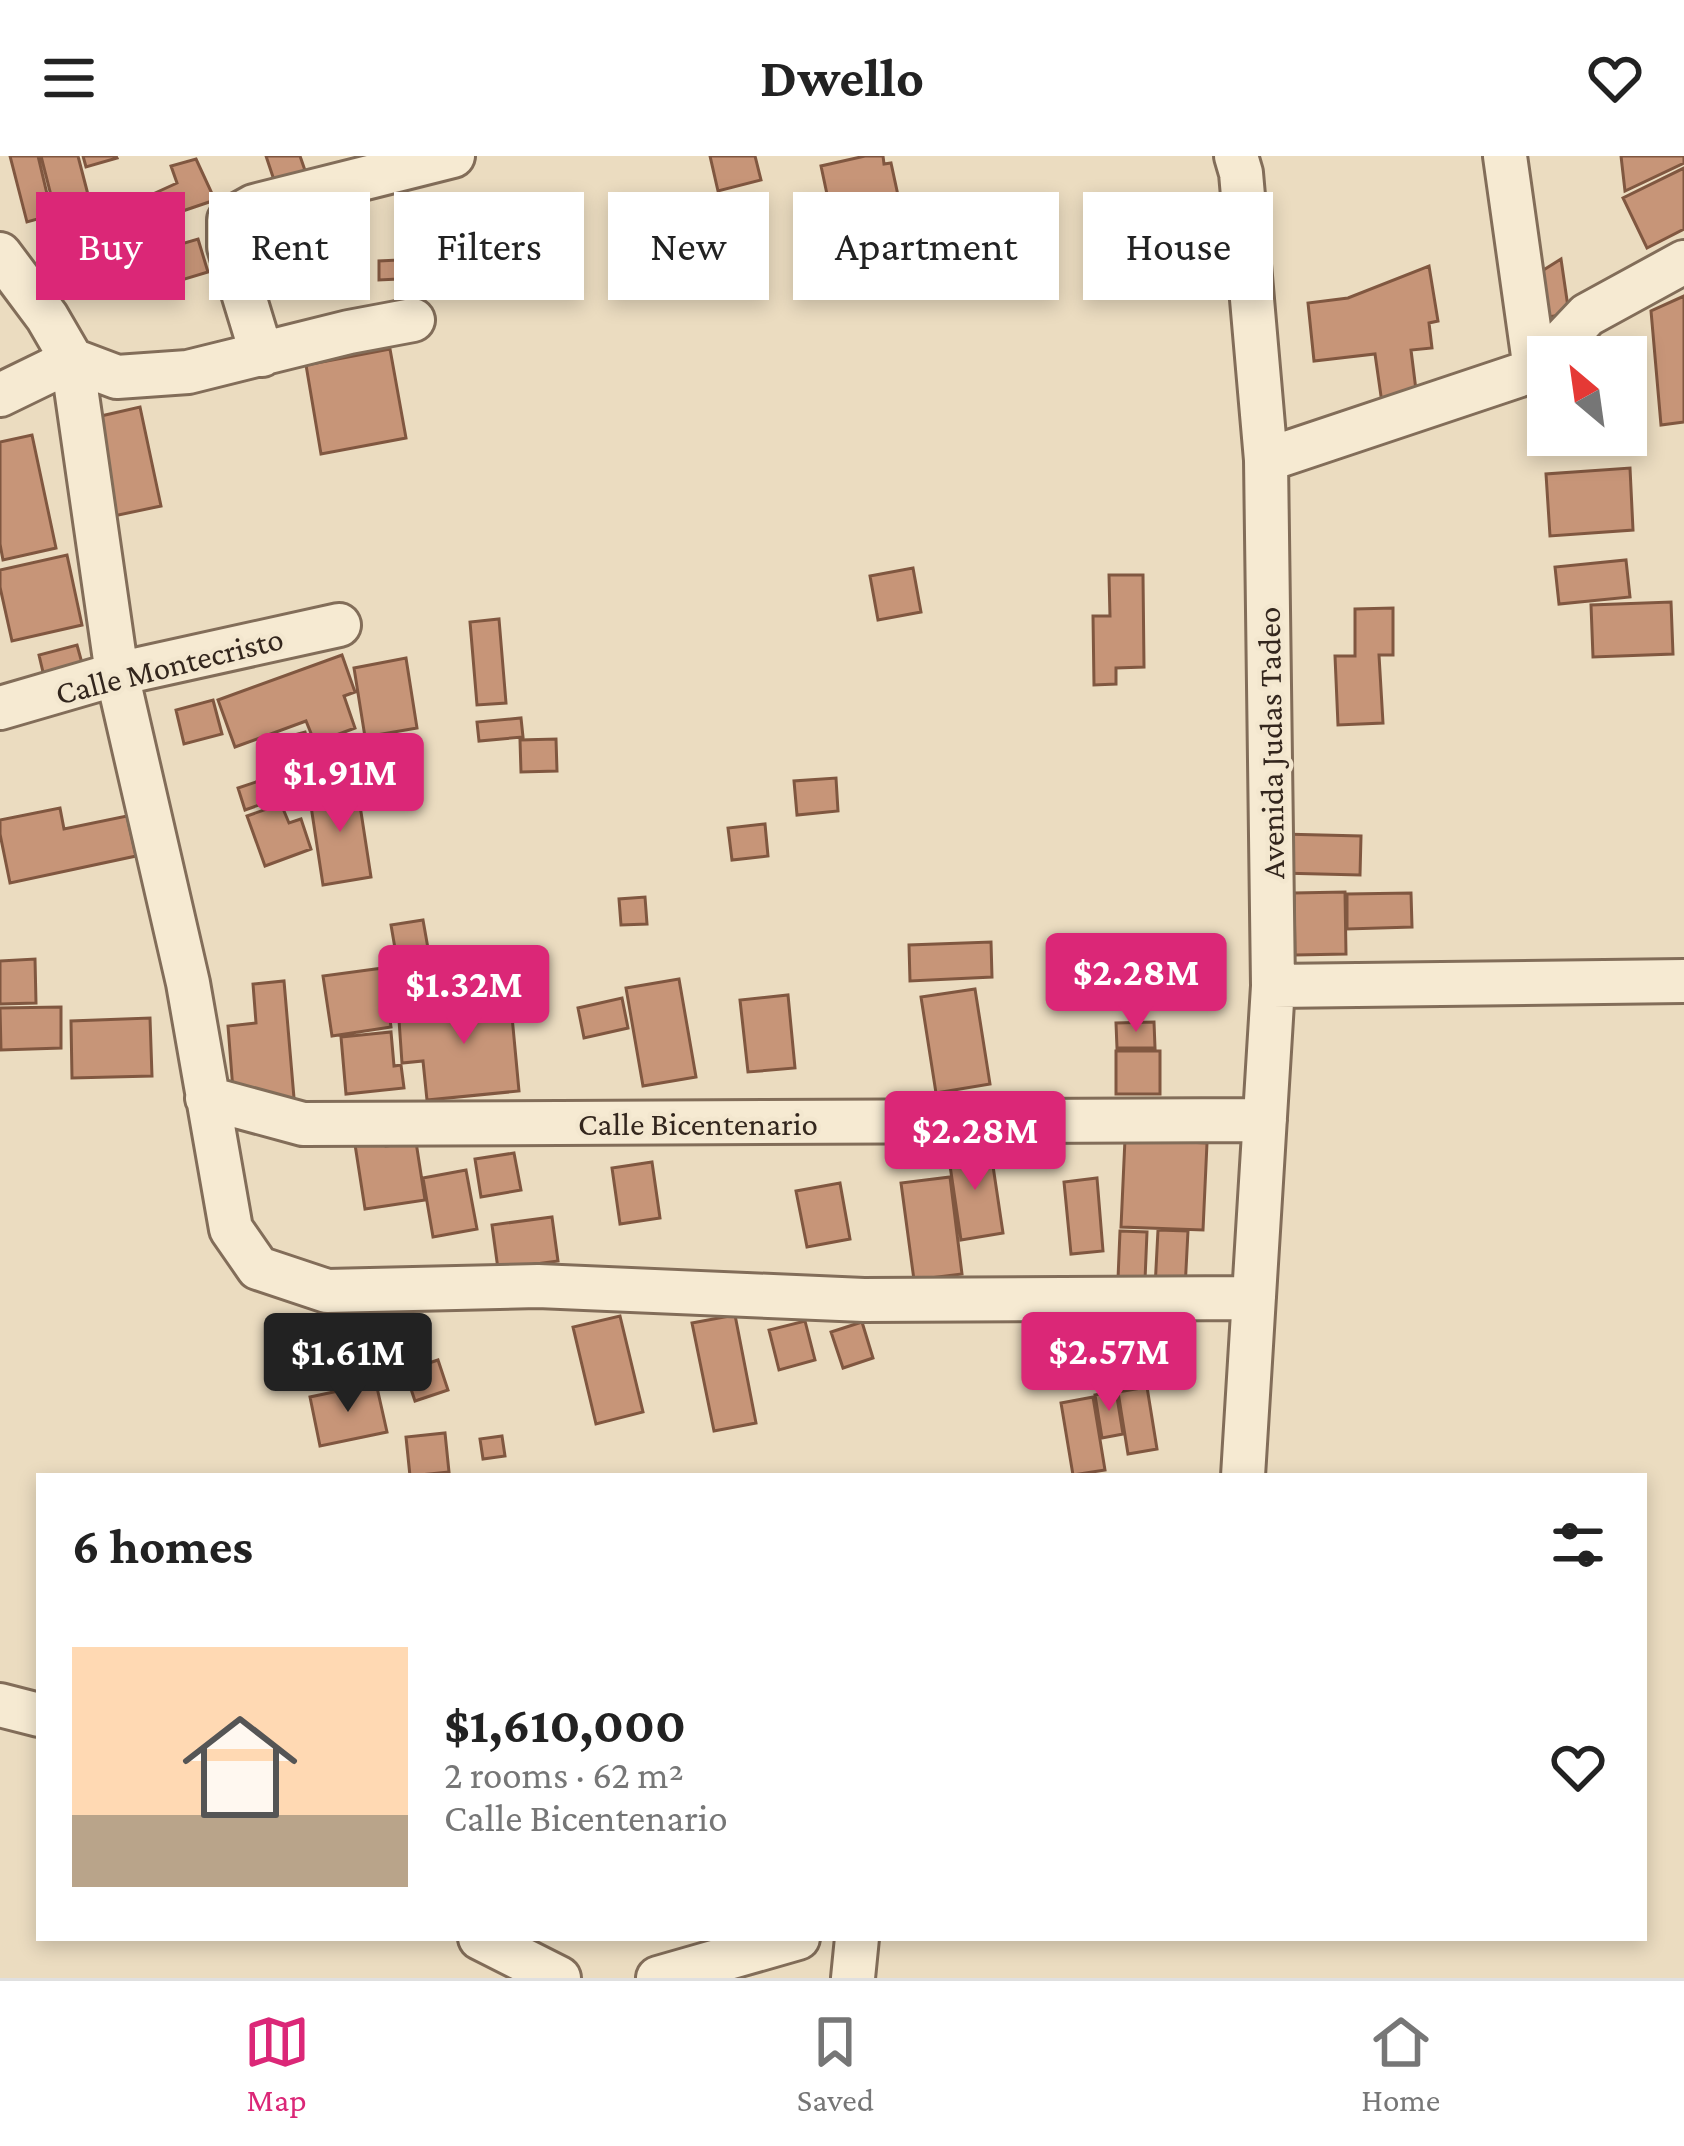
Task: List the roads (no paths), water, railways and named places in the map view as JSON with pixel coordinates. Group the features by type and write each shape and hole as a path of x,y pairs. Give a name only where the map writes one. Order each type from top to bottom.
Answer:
{"street":[{"path":"262,355 229,247 230,220 254,206 453,156"},
{"name":"Avenida Judas Tadeo","path":"1236,156 1267,460 1273,986 1243,1473"},
{"path":"1505,156 1530,336"},
{"path":"0,254 72,360 117,674 188,983 230,1228 258,1268 327,1291 538,1286 864,1300 1254,1298"},
{"path":"1567,336 1587,315 1684,262"},
{"path":"0,394 72,360 118,377 188,372 413,320"},
{"path":"1267,460 1527,373"},
{"name":"Calle Montecristo","path":"0,708 117,674 339,625"},
{"path":"1273,986 1684,982"},
{"name":"Calle Bicentenario","path":"207,1098 303,1124 1265,1120"},
{"path":"0,1705 36,1714"},
{"path":"486,1941 560,1978"},
{"path":"658,1978 788,1941"},
{"path":"853,1978 857,1941"}]}
